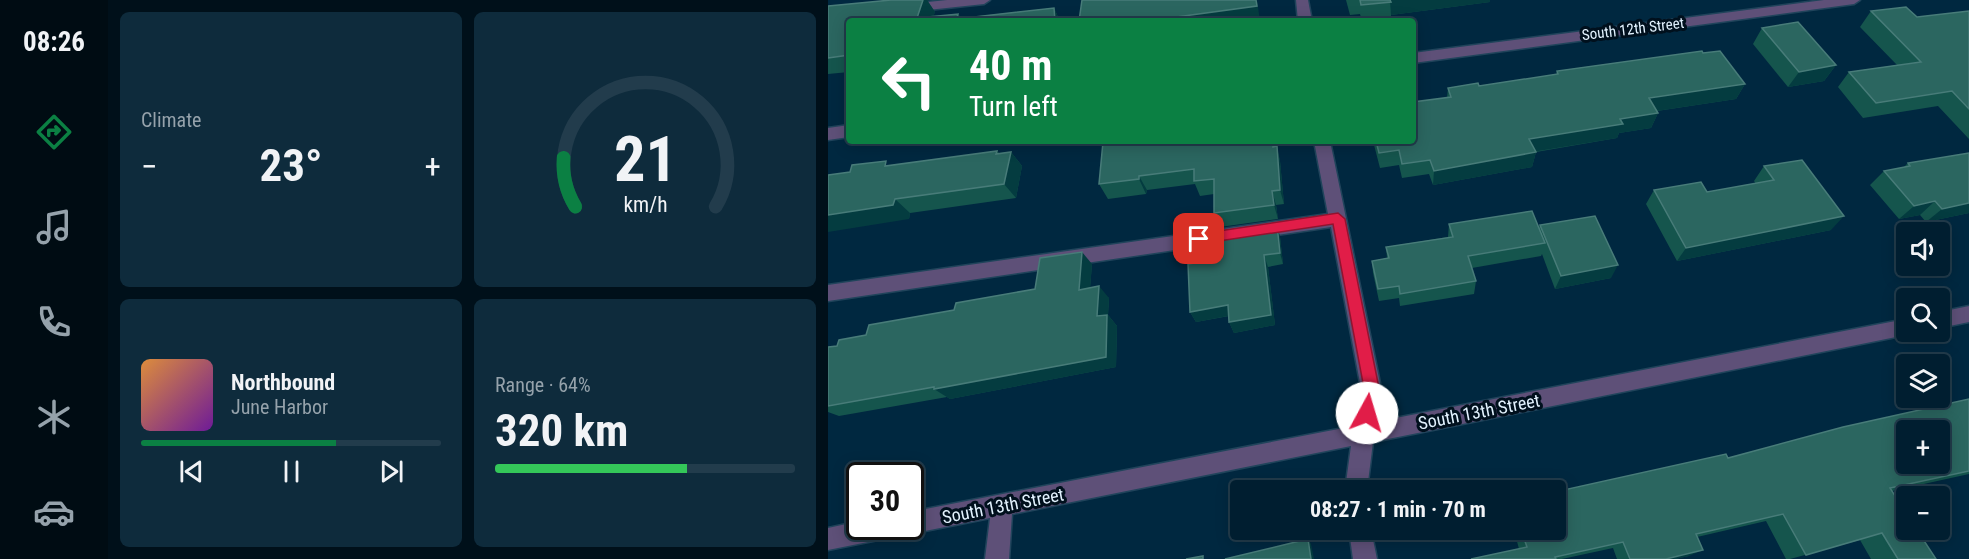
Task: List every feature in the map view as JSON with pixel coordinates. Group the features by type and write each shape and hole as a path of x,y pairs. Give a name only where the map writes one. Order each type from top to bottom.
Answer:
{"street":[{"path":"895,10 984,0"},
{"path":"1302,0 1305,18"},
{"name":"South 12th Street","path":"1416,58 1854,0"},
{"path":"828,134 846,131"},
{"path":"1323,144 1370,383 1357,480"},
{"path":"828,293 1338,219"},
{"path":"1950,318 1969,314"},
{"name":"South 13th Street","path":"924,520 1896,329"},
{"path":"997,559 1002,506"},
{"path":"828,538 846,535"},
{"path":"1362,540 1365,559"}],"building":[{"path":"891,0 923,0 917,18 846,18 846,55 828,58 828,6"},
{"path":"1082,0 1256,0 1257,6 1169,18 1079,18"},
{"path":"1360,0 1390,0 1391,2 1361,5"},
{"path":"1906,7 1917,17 1969,11 1969,109 1952,91 1876,103 1849,72 1921,62 1871,11"},
{"path":"1054,8 1055,18 966,18"},
{"path":"958,14 957,18 917,18"},
{"path":"1798,22 1836,65 1799,72 1762,28"},
{"path":"1702,51 1703,53 1720,51 1745,84 1649,98 1658,113 1620,119 1623,124 1529,139 1536,152 1434,171 1430,160 1402,164 1399,150 1379,153 1377,144 1416,144 1416,102 1451,97 1448,88 1478,83 1479,86 1558,74 1557,71"},
{"path":"1103,144 1273,144 1273,147 1277,146 1280,190 1272,191 1274,205 1214,213 1214,179 1194,181 1194,169 1099,184"},
{"path":"997,151 996,154 1011,152 1004,184 895,199 893,205 828,215 828,175 850,172 852,165 886,161 885,166"},
{"path":"1969,153 1969,203 1942,209 1935,201 1914,206 1884,171 1910,166 1908,163"},
{"path":"1802,160 1844,216 1686,248 1654,190 1701,182 1707,192 1774,180 1764,166"},
{"path":"1532,211 1545,243 1468,256 1476,281 1400,294 1399,286 1378,289 1372,261 1389,258 1386,247 1453,237 1449,224"},
{"path":"1595,216 1618,265 1561,276 1540,225"},
{"path":"1277,225 1280,253 1264,255 1271,315 1229,322 1228,305 1190,312 1188,264 1207,261 1206,249 1215,247 1215,234"},
{"path":"1082,252 1079,290 1099,286 1097,316 1107,315 1106,357 828,406 828,347 837,346 839,340 866,335 869,325 954,310 956,303 1035,289 1040,258"},
{"path":"1969,399 1969,471 1890,488 1896,497 1896,540 1924,540 1936,559 1898,559 1882,533 1806,555 1783,514 1696,534 1703,550 1666,559 1630,559 1623,542 1555,557 1556,559 1471,559 1527,547 1525,540 1566,540 1566,490 1726,454 1728,458 1843,427 1928,408 1950,408 1950,403"},
{"path":"1308,540 1311,559 1225,559"},
{"path":"1203,556 1203,559 1186,559"}],"route":[{"path":"1199,239 1338,219 1370,383 1367,413"}]}
